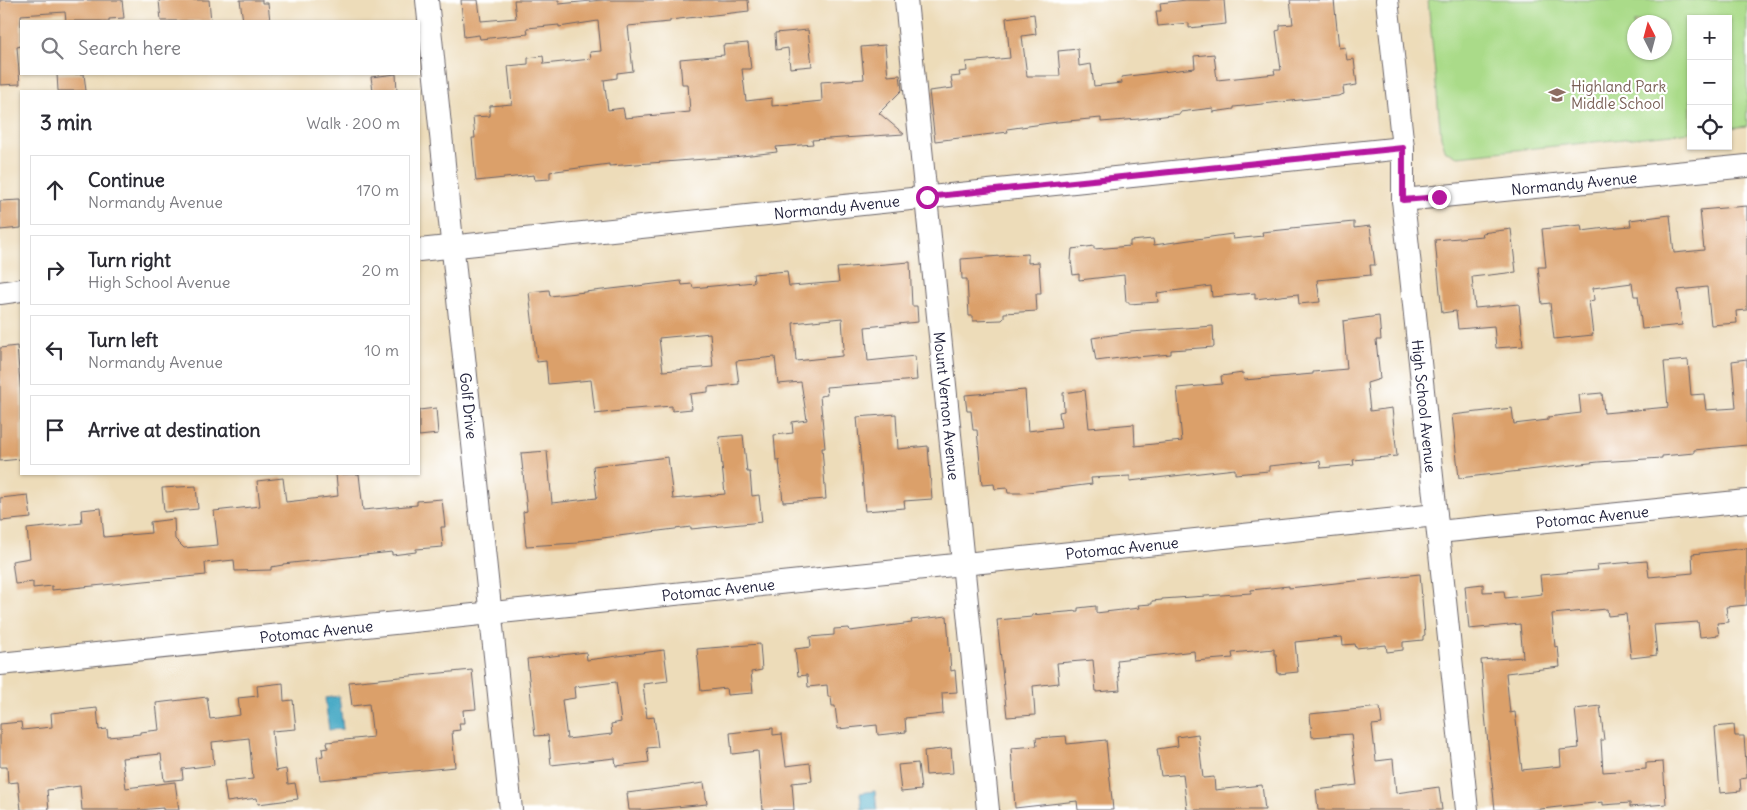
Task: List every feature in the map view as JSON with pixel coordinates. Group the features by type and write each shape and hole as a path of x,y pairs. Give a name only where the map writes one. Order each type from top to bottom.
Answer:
{"street":[{"name":"Golf Drive","path":"426,0 511,810"},
{"name":"Mount Vernon Avenue","path":"906,0 988,810"},
{"name":"High School Avenue","path":"1388,0 1403,148 1403,200 1467,810"},
{"name":"Normandy Avenue","path":"420,250 1403,148"},
{"name":"Normandy Avenue","path":"1403,200 1747,166"},
{"path":"0,293 20,290"},
{"name":"Potomac Avenue","path":"0,664 963,565 1437,523 1747,501"}],"green space":[{"name":"Highland Park Middle School","path":"1428,0 1747,0 1747,126 1732,128 1732,15 1687,15 1687,132 1458,156 1446,152 1441,137"}],"water":[{"path":"339,696 343,729 329,730 325,698"},
{"path":"875,791 877,810 862,810 860,793"}],"building":[{"path":"0,0 122,0 124,18 66,20 65,12 21,15 20,46 17,47 20,84 0,85"},
{"path":"159,0 209,0 211,20 161,20"},
{"path":"240,0 262,0 262,3 268,3 270,20 243,20"},
{"path":"461,0 478,0 481,21 516,18 514,0 559,0 559,4 602,0 748,0 749,11 628,26 633,71 617,73 617,78 604,80 608,110 623,108 625,118 690,112 688,84 682,84 680,59 724,55 723,45 748,43 751,69 742,69 746,101 772,98 772,106 822,101 821,82 864,79 861,47 885,45 888,76 900,75 902,90 879,113 904,134 812,140 813,144 776,147 777,152 733,157 609,166 609,164 550,172 550,179 535,180 534,175 476,181 472,138 475,138 473,117 490,116 490,106 512,104 508,66 528,64 528,58 543,56 544,64 591,59 590,52 601,51 598,21 559,27 559,25 527,28 528,34 480,39 479,35 464,37"},
{"path":"1186,0 1224,0 1226,24 1189,28 1189,23 1158,26 1156,11 1161,11 1160,3"},
{"path":"1290,0 1334,0 1339,48 1345,47 1347,60 1354,59 1357,85 1343,87 1344,94 1234,107 1234,109 1213,112 1213,108 1139,119 1101,122 1101,118 1057,122 1007,129 1008,132 935,141 929,91 953,88 951,77 960,76 959,72 967,71 966,62 1010,58 1006,18 1034,14 1036,34 1022,36 1027,76 1060,76 1058,51 1078,49 1079,66 1091,64 1094,86 1122,83 1121,77 1195,68 1194,56 1214,54 1217,80 1275,74 1274,70 1281,70 1276,31 1280,30 1280,25 1293,24"},
{"path":"808,30 812,66 790,68 788,48 776,50 775,33"},
{"path":"57,75 84,75 86,90 58,90"},
{"path":"396,75 397,90 373,90 371,77"},
{"path":"20,200 20,228 0,230 0,201"},
{"path":"1747,206 1747,310 1736,311 1737,323 1711,325 1707,287 1678,290 1682,325 1642,329 1638,296 1634,296 1632,283 1593,288 1594,300 1589,301 1593,335 1554,339 1550,303 1542,304 1538,267 1546,267 1542,229 1581,225 1582,231 1631,226 1630,220 1670,215 1674,253 1704,250 1700,210"},
{"path":"1354,222 1354,228 1370,226 1375,265 1370,265 1371,275 1317,280 1320,302 1299,304 1298,294 1255,299 1255,293 1212,297 1211,286 1157,293 1158,302 1129,304 1129,302 1126,302 1124,275 1079,280 1079,274 1073,275 1072,249 1094,246 1094,249 1130,246 1130,241 1153,239 1154,245 1232,234 1233,239 1263,236 1262,232"},
{"path":"1511,229 1516,272 1472,277 1475,308 1519,304 1523,346 1496,348 1494,326 1458,329 1456,311 1442,313 1435,240 1483,236 1482,233"},
{"path":"1028,254 1028,263 1039,262 1041,294 1036,294 1037,311 1004,313 1002,320 973,321 973,316 969,316 967,279 962,279 961,259"},
{"path":"910,262 912,306 917,306 918,322 865,327 868,361 915,356 917,380 826,387 827,395 820,396 825,448 822,448 826,499 783,502 779,460 776,460 774,435 793,433 792,422 807,420 801,382 778,384 775,357 736,361 739,384 708,387 708,392 690,394 692,409 672,411 672,406 595,414 591,380 548,384 546,361 537,362 529,292 549,290 550,296 681,281 682,285 692,284 693,288 754,282 753,274 787,271 789,286 791,286 839,282 837,268","holes":["842,318 844,349 842,350 842,356 796,361 793,323","710,333 713,367 663,371 659,338"]},
{"path":"1379,316 1381,340 1376,340 1380,379 1367,383 1370,411 1392,408 1397,456 1353,460 1354,465 1321,468 1320,461 1269,466 1269,471 1235,474 1235,469 1130,481 1130,476 1091,478 1092,484 1021,493 1008,493 1007,488 995,489 994,484 982,485 977,430 973,430 971,411 967,411 965,395 1025,390 1028,431 1061,427 1059,412 1064,411 1063,393 1085,390 1089,428 1134,424 1135,446 1182,441 1177,388 1222,384 1221,376 1243,373 1244,380 1347,369 1343,321"},
{"path":"1213,326 1214,347 1171,350 1171,354 1096,361 1092,338 1131,332"},
{"path":"17,346 20,383 20,459 0,461 0,348"},
{"path":"1747,359 1747,445 1694,450 1694,453 1662,456 1662,458 1598,462 1459,478 1452,415 1512,408 1514,424 1548,420 1548,417 1581,413 1579,395 1602,393 1604,413 1668,407 1664,362 1688,360 1691,395 1704,394 1706,410 1736,408 1732,361"},
{"path":"436,408 438,434 420,436 420,410"},
{"path":"896,414 898,449 928,446 932,499 904,501 905,508 865,511 857,417"},
{"path":"743,435 747,472 750,472 752,496 759,495 762,522 691,529 691,527 578,541 578,543 526,546 523,512 527,511 521,453 547,451 552,503 597,498 593,466 668,457 673,499 725,494 719,437"},
{"path":"336,475 359,475 363,510 417,505 417,501 442,499 445,527 441,527 443,547 416,549 416,552 392,555 392,552 283,564 271,567 271,570 235,571 234,560 205,563 206,575 52,590 52,586 33,588 33,582 15,584 12,561 30,558 27,529 82,523 81,510 101,508 104,537 151,533 150,522 174,519 175,539 184,548 218,545 214,511 260,506 257,481 283,478 286,502 338,496"},
{"path":"196,486 198,509 164,512 162,488"},
{"path":"28,495 31,518 1,521 0,498"},
{"path":"1747,548 1747,605 1726,607 1728,622 1717,623 1719,635 1700,637 1698,622 1654,625 1657,655 1631,658 1626,614 1608,616 1607,609 1552,614 1555,647 1558,646 1560,667 1506,673 1510,713 1515,712 1522,770 1561,766 1560,750 1579,748 1575,709 1600,706 1604,740 1601,740 1603,772 1646,769 1646,763 1663,762 1666,804 1630,807 1630,803 1603,805 1603,802 1532,810 1495,810 1481,660 1523,657 1520,624 1469,629 1465,586 1483,584 1483,592 1504,591 1505,598 1542,594 1540,575 1598,570 1597,565 1647,561 1649,577 1693,573 1692,554"},
{"path":"1420,574 1425,635 1423,640 1403,642 1403,650 1387,652 1386,645 1356,648 1355,644 1343,645 1342,637 1295,642 1298,672 1278,674 1274,649 1232,653 1233,658 1195,661 1194,651 1117,660 1120,690 1096,692 1093,660 1057,663 1059,683 1033,686 1035,715 1007,717 997,620 1078,611 1078,608 1096,606 1096,613 1139,608 1138,605 1152,604 1152,601 1162,599 1251,593 1251,590 1289,586 1289,588"},
{"path":"947,616 951,671 955,670 957,692 942,693 943,714 905,718 906,732 878,735 877,725 838,729 835,706 832,706 831,697 828,697 827,685 808,687 807,675 798,676 795,649 811,647 810,637 834,635 834,629 849,628 850,631 912,623 911,620"},
{"path":"760,644 762,670 751,672 753,693 727,695 726,688 701,691 697,649"},
{"path":"664,650 668,681 643,684 647,718 654,717 658,747 647,748 649,762 616,766 615,758 551,765 548,735 535,736 527,659 586,652 587,660","holes":["616,682 621,722 611,724 612,734 567,739 562,700 575,698 574,687"]},
{"path":"472,670 476,709 463,710 464,723 459,723 460,730 452,731 455,767 320,780 317,757 323,756 322,749 328,748 327,742 373,737 369,704 352,706 349,682"},
{"path":"283,683 284,701 293,700 296,729 272,731 276,771 286,769 288,784 295,783 298,799 258,804 257,798 227,802 224,782 253,779 249,738 212,742 214,765 182,769 183,779 164,781 161,754 122,758 126,788 175,782 179,810 163,810 163,808 82,810 80,786 47,790 49,810 21,810 18,782 8,783 7,767 0,767 0,724 21,722 22,730 52,727 51,713 97,708 99,730 107,729 108,737 140,734 140,732 159,730 156,703 207,697 210,719 240,715 238,698 258,696 257,686"},
{"path":"1380,707 1382,724 1372,725 1376,761 1393,759 1396,793 1439,787 1442,810 1318,810 1316,790 1357,785 1351,734 1312,737 1310,714"},
{"path":"1734,725 1735,736 1744,736 1747,778 1740,779 1741,791 1720,793 1715,727"},
{"path":"773,728 773,735 782,734 786,766 810,763 812,781 792,783 794,810 763,810 758,751 732,754 730,733"},
{"path":"1198,734 1203,778 1214,777 1215,790 1262,785 1265,810 1187,810 1183,774 1161,776 1157,749 1178,746 1177,737"},
{"path":"1066,736 1067,744 1106,740 1113,810 1078,810 1077,801 1015,808 1011,748 1037,746 1036,738"},
{"path":"951,748 953,773 926,775 924,751"},
{"path":"918,763 921,790 901,792 898,765"},
{"path":"704,783 707,804 629,810 627,793"}],"place":[{"name":"Highland Park Middle School","path":"1557,95"}],"route":[{"path":"927,197 1403,148 1403,200 1439,197"}]}
